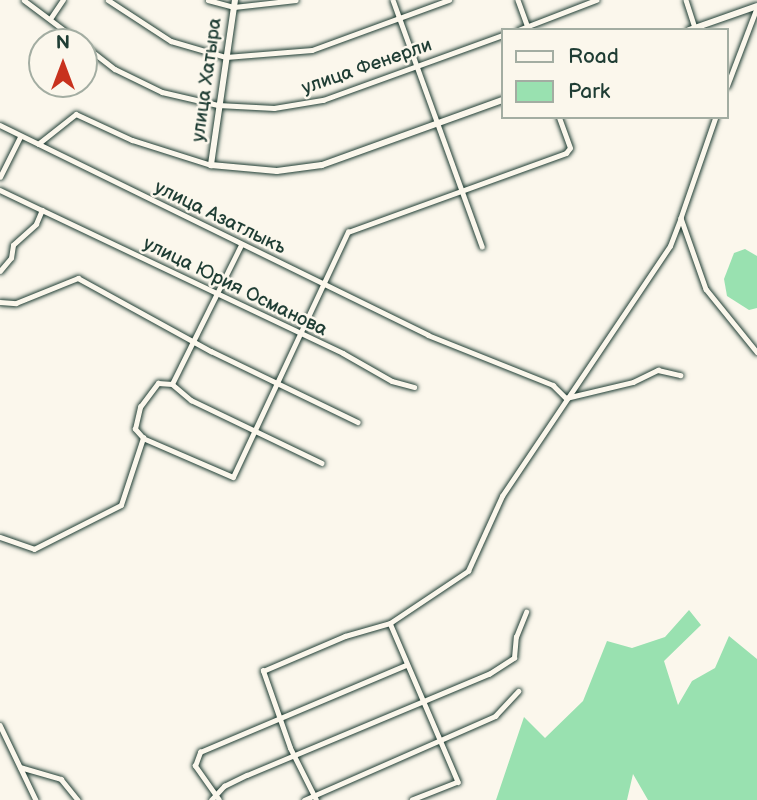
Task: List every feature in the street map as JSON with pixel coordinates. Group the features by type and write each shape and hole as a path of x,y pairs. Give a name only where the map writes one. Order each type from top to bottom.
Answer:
{"street":[{"name":"улица Фенерли","path":"24,0 62,28"},
{"path":"50,19 63,0"},
{"path":"108,0 172,41 226,57 312,50 449,0"},
{"path":"208,0 234,4 296,0"},
{"path":"393,0 482,246"},
{"path":"519,0 528,28 596,0"},
{"path":"687,0 692,28 757,6"},
{"name":"улица Хатыра","path":"211,165 234,4"},
{"path":"729,81 757,6"},
{"name":"улица Фенерли","path":"98,56 115,69 162,92 218,105 303,105 502,35"},
{"path":"38,144 76,114 132,140 211,165 277,171 322,165 502,100"},
{"path":"322,463 256,429 191,400 172,384 158,383 140,407 135,429 143,438 233,477 256,429 279,384 348,232 460,189 566,153 570,148 560,119"},
{"path":"314,798 262,680 268,666 390,623 468,571 502,496 658,265 681,218 715,119"},
{"name":"улица Азатлыкъ","path":"0,125 428,335 465,347 508,370 536,377 566,398"},
{"path":"0,177 20,137"},
{"name":"улица Юрия Османова","path":"0,190 301,337 342,353 392,382 414,387"},
{"path":"0,271 11,258 13,245 36,225 42,210"},
{"path":"681,218 706,289 757,352"},
{"path":"172,384 242,245"},
{"path":"0,302 16,303 78,278 279,384 358,422"},
{"path":"566,398 633,382 658,370 680,375"},
{"path":"0,537 34,549 121,505 143,438"},
{"path":"213,797 247,775 489,674 514,658 516,637 526,612"},
{"path":"390,623 458,782 412,800"},
{"path":"219,800 213,797 195,766 200,752 214,743 406,664"},
{"path":"304,800 314,798 495,716 518,691"},
{"path":"0,725 36,800"},
{"path":"19,767 61,779 78,800"}],"green space":[{"path":"745,249 757,256 757,308 749,310 727,296 724,279 734,253"},
{"path":"689,610 701,625 664,661 678,705 692,681 715,668 729,636 757,659 757,800 648,800 633,774 627,800 496,800 524,717 545,738 583,701 607,641 632,648 665,637"}]}
